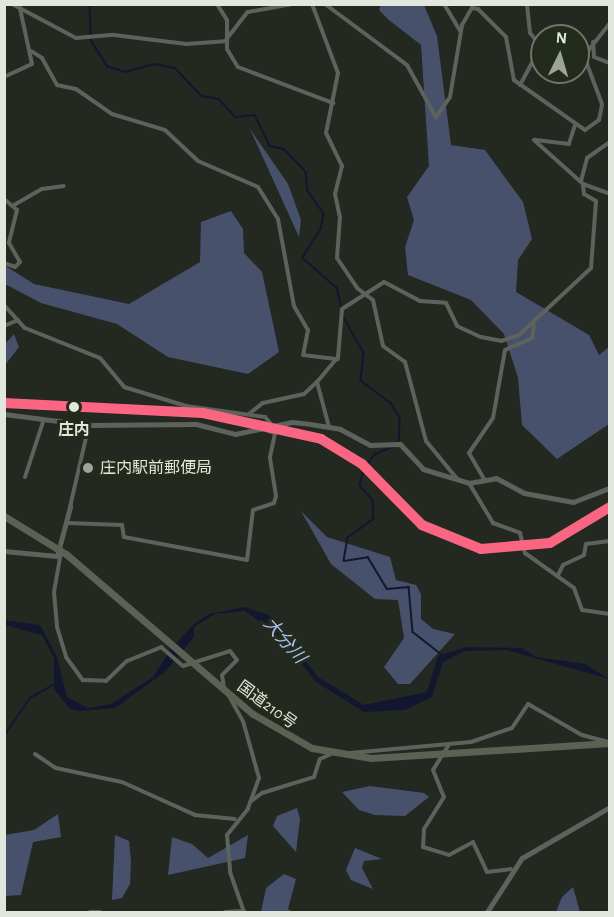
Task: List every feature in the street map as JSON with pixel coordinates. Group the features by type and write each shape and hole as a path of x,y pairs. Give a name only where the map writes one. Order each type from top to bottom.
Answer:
{"highway":[{"name":"国道210号","path":"4,516 62,551 226,692 286,737 331,754 371,758 609,743"}],"main road":[{"path":"4,414 21,413 43,422 89,425 196,424 235,434 272,425 329,427 370,445 400,444 423,469 469,483 496,478 524,493 573,502 609,488"}],"street":[{"path":"12,4 76,38 114,35 186,44 225,41 248,12 292,4"},
{"path":"217,4 228,24 225,41 238,67 333,103"},
{"path":"312,4 338,73 330,92 333,103 326,133 342,173 335,194 340,217 335,252 376,308 376,329 383,346 405,362 426,441 458,480"},
{"path":"325,4 407,65 436,117 450,97 461,32 472,8 482,11 506,37 510,76 574,124 587,130 601,113 602,97 583,61 593,41 609,24"},
{"path":"444,4 461,32"},
{"path":"520,85 541,46 530,33 527,4"},
{"path":"4,77 29,68 31,51 19,7"},
{"path":"593,41 594,57 609,63"},
{"path":"31,51 42,58 57,85 76,89 112,114 165,130 198,161 258,187 278,219 294,306 308,330 303,355 338,359"},
{"path":"574,124 569,144 534,140 582,183 609,194"},
{"path":"484,479 469,453 493,418 505,350 532,338 534,325 544,309 591,268 596,201 584,194 582,183 587,158 609,142"},
{"path":"14,205 39,190 64,186"},
{"path":"4,199 14,205"},
{"path":"4,263 15,267 20,262 9,243 14,205"},
{"path":"250,413 263,403 304,394 317,382 338,359 341,310 368,297 379,284 392,284 420,301 446,303 458,326 492,340 508,339 534,325"},
{"path":"4,305 25,328 95,355 131,390 186,406 267,417 272,425"},
{"path":"4,326 18,320"},
{"path":"317,382 329,427"},
{"path":"25,477 43,422"},
{"path":"89,425 54,592 57,627 66,657 83,680 106,681 127,661 156,647 166,650 182,665 231,652 237,660 222,675 226,692 243,721 258,773 249,803"},
{"path":"68,524 123,525 124,537 247,561 254,510 274,502 276,495 270,457 275,433 259,428"},
{"path":"469,483 493,523 520,533 525,553 574,588 582,609 609,614"},
{"path":"558,575 563,565 586,553 586,544 609,541"},
{"path":"4,551 50,558 62,551"},
{"path":"225,912 244,912 228,860 227,835 235,819 249,803 262,793 313,777 320,759 331,754 448,746 510,730 527,704 580,735 609,743"},
{"path":"448,746 433,772 444,799 424,829 423,847 449,855 473,842 487,872 511,869"},
{"path":"35,754 56,768 122,782 195,815 235,819"},
{"path":"487,912 511,869 530,851 609,807"},
{"path":"90,912 100,912"}],"shaded area":[{"path":"381,5 424,5 437,36 451,145 485,150 523,202 532,239 518,260 516,292 589,335 599,355 609,347 609,424 557,459 522,425 518,378 504,334 471,300 408,275 405,247 414,220 407,197 429,166 421,45 379,10"},
{"path":"250,129 288,184 301,220 299,237"},
{"path":"231,211 243,229 244,253 262,272 279,352 248,374 168,357 117,324 41,303 5,284 4,265 34,284 129,304 200,262 201,222"},
{"path":"14,334 19,347 5,365 5,344"},
{"path":"301,511 327,537 390,557 396,580 416,585 421,594 421,619 433,629 455,634 410,684 398,684 384,667 404,638 398,600 375,599 331,564"},
{"path":"244,607 269,615 318,677 364,705 427,692 438,656 466,647 522,648 536,657 585,664 609,679 506,650 465,651 443,662 432,697 405,710 364,712 316,682 281,637 245,611 215,614 194,627 194,637 165,672 115,708 80,711 70,709 54,689 54,658 42,635 5,625 4,620 40,625 57,657 67,697 88,708 111,704 153,677 171,649 194,624 209,614"},
{"path":"370,786 424,793 429,797 405,816 375,815 359,810 342,792"},
{"path":"297,808 300,819 296,852 273,826 277,816"},
{"path":"58,814 61,837 33,842 21,895 5,896 5,835 34,830"},
{"path":"115,835 129,841 130,884 122,898 112,900"},
{"path":"248,835 245,858 168,875 172,837 192,844 208,858"},
{"path":"355,848 382,859 364,861 362,868 373,889 351,880 346,870"},
{"path":"284,874 296,879 288,909 292,912 261,912 266,888"},
{"path":"573,887 580,912 556,912 562,897"}],"waterway":[{"path":"90,4 91,40 107,66 125,72 155,64 175,68 202,96 219,99 236,117 255,115 270,146 284,149 306,172 308,191 324,214 321,229 303,258 337,288 342,308"},
{"path":"343,316 364,353 361,381 391,403 400,418 399,442"},
{"path":"367,465 375,454 395,446"},
{"path":"364,469 360,486 373,500 374,519 348,538 344,561 368,557 387,589 409,587 413,632 441,654"},
{"path":"4,736 30,698 55,684"}],"transit line":[{"path":"4,403 203,413 321,439 362,464 422,525 481,549 550,543 610,507"}],"place":[{"name":"庄内","path":"74,407"},
{"name":"庄内駅前郵便局","path":"88,468"}],"water label":[{"name":"大分川","path":"284,641"}]}
